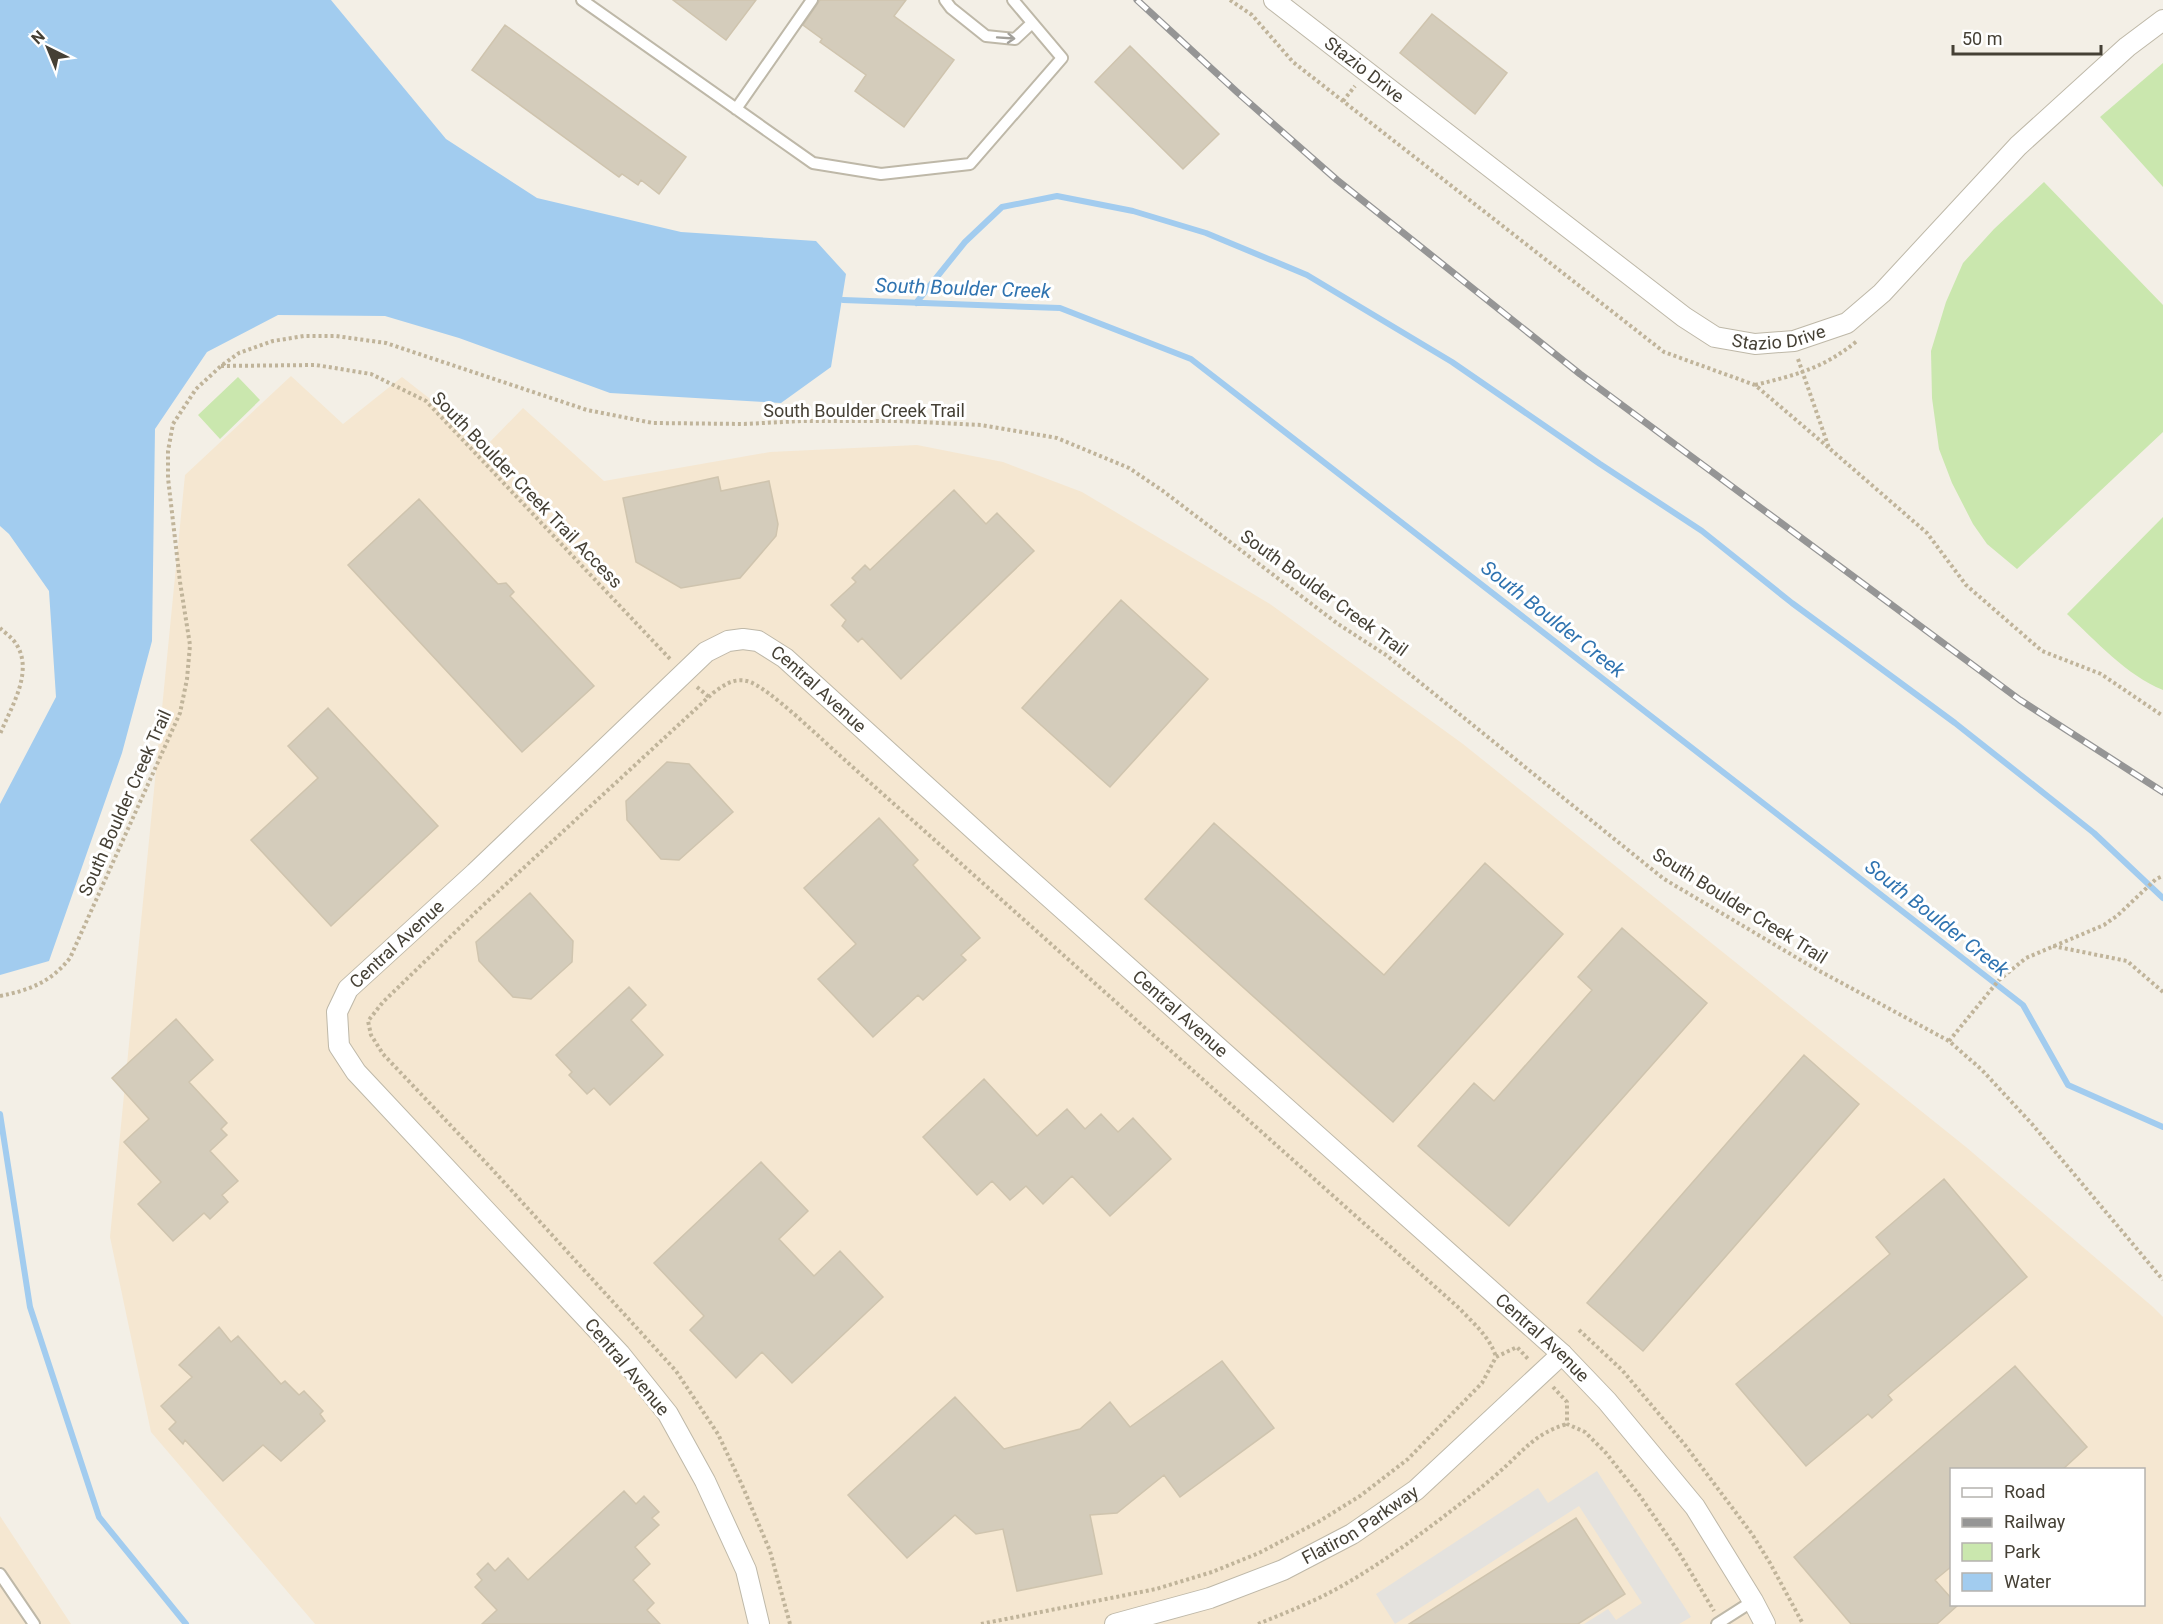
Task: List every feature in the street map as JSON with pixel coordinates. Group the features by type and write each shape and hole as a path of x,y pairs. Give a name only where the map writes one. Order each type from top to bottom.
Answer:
{"street":[{"name":"Stazio Drive","path":"1274,0 1684,316 1715,337 1755,344 1794,341 1847,323 1882,293 2018,146 2127,47 2163,20"},
{"name":"Central Avenue","path":"759,1624 746,1570 705,1481 668,1414 620,1354 356,1071 339,1046 337,1012 348,989 475,873 683,673 717,645 735,640 758,641 785,658 992,846 1563,1354 1608,1401 1695,1507 1765,1624"},
{"name":"Flatiron Parkway","path":"1115,1624 1210,1598 1284,1570 1352,1534 1416,1490 1563,1354"}],"lane":[{"path":"582,0 813,163 881,174 970,164 1062,58 1013,0"},
{"path":"736,109 812,0"},
{"path":"945,0 951,8 986,36 1016,39 1032,23"},
{"path":"0,1574 34,1624"},
{"path":"1719,1623 1753,1601"}],"path":[{"path":"1230,0 1252,15 1293,62 1664,352 1755,385 1927,533 1966,585 2042,651 2101,674 2163,716"},
{"name":"South Boulder Creek Trail","path":"0,996 44,983 59,972 70,958 180,713 187,679 190,645 173,530 168,451 173,424 196,389 220,366 240,353 273,341 304,336 336,336 386,343 587,410 653,423 744,424 900,420 981,425 1057,438 1129,468 1163,491 1338,624 1386,655 1664,879 1814,968 1949,1041 1982,1070 2032,1124 2163,1280"},
{"path":"1794,341 1802,374 1829,448"},
{"name":"South Boulder Creek Trail Access","path":"220,366 316,365 370,374 426,400 708,698"},
{"path":"0,628 20,650 23,672 21,683 0,734"},
{"path":"790,1624 770,1551 742,1485 718,1434 676,1371 491,1168 383,1054 371,1035 368,1021 383,1002 478,910 708,698 731,681 748,681 766,691 1021,916 1452,1302 1482,1332 1493,1347 1496,1357"},
{"path":"1949,1041 2000,980 2026,958 2083,935 2118,915 2156,879 2163,876"},
{"path":"2053,946 2127,961 2163,992"},
{"path":"1579,1330 1622,1370 1685,1445 1752,1534 1803,1624"},
{"path":"981,1624 1156,1589 1212,1572 1259,1553 1318,1522 1360,1496 1408,1459 1482,1383 1496,1357 1517,1347 1567,1402 1567,1424"},
{"path":"1258,1624 1325,1595 1358,1576 1402,1547 1482,1488 1518,1456 1533,1439 1550,1429 1567,1424 1585,1432 1613,1461 1678,1551 1719,1623"}],"shaded area":[{"path":"291,376 343,424 402,377 488,444 523,408 604,481 770,452 917,445 1003,462 1082,492 1270,604 1463,744 1966,1147 2153,1307 2163,1317 2163,1624 315,1624 151,1432 110,1237 185,475"},
{"path":"1597,1471 1691,1617 1679,1624 1584,1624 1608,1609 1616,1620 1642,1603 1579,1506 1395,1624 1376,1594 1538,1488 1548,1503"},
{"path":"0,1516 71,1624 0,1624"}],"green space":[{"path":"2163,63 2163,187 2100,117"},
{"path":"2044,182 2163,305 2163,432 2017,569 1987,544 1973,524 1952,483 1939,449 1932,398 1931,351 1946,302 1963,263 1994,229"},
{"path":"238,377 260,400 220,439 198,415"},
{"path":"2163,517 2163,690 2136,676 2067,614"}],"water":[{"path":"0,0 331,0 446,139 537,198 681,232 816,241 846,274 831,367 781,403 610,393 459,338 385,316 278,315 207,352 155,429 152,641 122,753 49,961 0,975 0,804 56,697 49,591 9,534 0,526"}],"building":[{"path":"673,0 756,0 726,40"},
{"path":"820,0 906,0 894,16 954,60 904,127 855,91 866,75 820,42 822,39 803,25"},
{"path":"1432,14 1507,73 1475,114 1400,53"},
{"path":"505,25 686,157 659,194 641,180 638,185 622,174 619,177 472,70"},
{"path":"1130,46 1219,134 1183,169 1095,82"},
{"path":"718,477 721,491 769,481 778,524 776,536 740,578 681,588 636,562 623,498"},
{"path":"954,490 986,524 997,513 1034,551 901,679 862,638 858,642 842,626 846,620 831,605 856,582 852,578 865,565 870,570"},
{"path":"419,499 498,584 506,583 514,592 510,596 594,686 522,752 348,565"},
{"path":"1121,600 1208,679 1110,787 1022,708"},
{"path":"328,708 438,826 331,926 251,840 318,778 288,746"},
{"path":"667,762 689,764 733,812 679,860 661,859 627,820 626,801"},
{"path":"879,818 918,860 913,865 980,938 961,955 966,960 923,1000 918,995 873,1037 818,979 856,944 804,888"},
{"path":"1214,823 1384,975 1485,863 1563,934 1393,1122 1145,899"},
{"path":"530,893 573,941 572,962 531,999 513,997 479,961 476,942"},
{"path":"1622,928 1707,1003 1509,1226 1418,1146 1474,1083 1494,1101 1592,990 1578,977"},
{"path":"629,987 646,1005 631,1020 663,1055 610,1105 594,1088 587,1094 569,1075 572,1072 556,1055"},
{"path":"176,1019 213,1060 189,1082 227,1123 221,1129 227,1135 210,1151 238,1181 222,1195 228,1202 210,1219 204,1213 173,1241 138,1204 161,1182 124,1142 149,1119 112,1078"},
{"path":"1804,1055 1859,1104 1643,1351 1587,1303"},
{"path":"984,1079 1037,1136 1067,1109 1085,1129 1101,1114 1118,1132 1133,1118 1171,1159 1110,1216 1072,1176 1043,1204 1026,1186 1010,1200 992,1181 977,1195 923,1137"},
{"path":"761,1162 808,1211 779,1239 814,1276 840,1251 883,1297 792,1383 762,1352 736,1378 690,1330 704,1316 654,1263"},
{"path":"1944,1179 2027,1277 1888,1395 1892,1400 1872,1418 1868,1414 1806,1466 1736,1384 1890,1254 1876,1237"},
{"path":"219,1327 231,1342 238,1336 281,1384 285,1381 299,1395 304,1391 323,1411 320,1414 325,1421 281,1461 263,1445 223,1481 185,1440 183,1444 169,1429 176,1422 161,1406 192,1377 179,1365"},
{"path":"1222,1361 1274,1428 1180,1497 1164,1475 1117,1513 1090,1515 1102,1574 1017,1591 1003,1529 976,1534 955,1515 907,1558 848,1495 955,1397 1004,1449 1080,1429 1110,1402 1130,1427"},
{"path":"2015,1366 2087,1447 2064,1468 1950,1468 1950,1568 1935,1580 1950,1597 1950,1606 1957,1606 1937,1624 1851,1624 1794,1557"},
{"path":"624,1491 636,1504 644,1496 659,1512 652,1518 659,1525 635,1547 650,1564 633,1580 654,1603 647,1610 660,1624 482,1624 497,1610 475,1587 482,1580 477,1574 488,1563 495,1571 508,1558 528,1580"},
{"path":"1576,1518 1625,1594 1578,1624 1409,1624"}],"waterway":[{"path":"916,303 965,242 1002,207 1057,196 1133,211 1206,233 1307,275 1452,362 1702,531 1792,603 1955,723 2094,833 2163,898"},
{"name":"South Boulder Creek","path":"843,300 1060,308 1191,359 2023,1005 2068,1085 2163,1127"},
{"path":"0,1114 30,1307 99,1517 186,1624"}],"railway":[{"path":"1137,0 1337,180 1580,374 2020,700 2163,792"}]}
